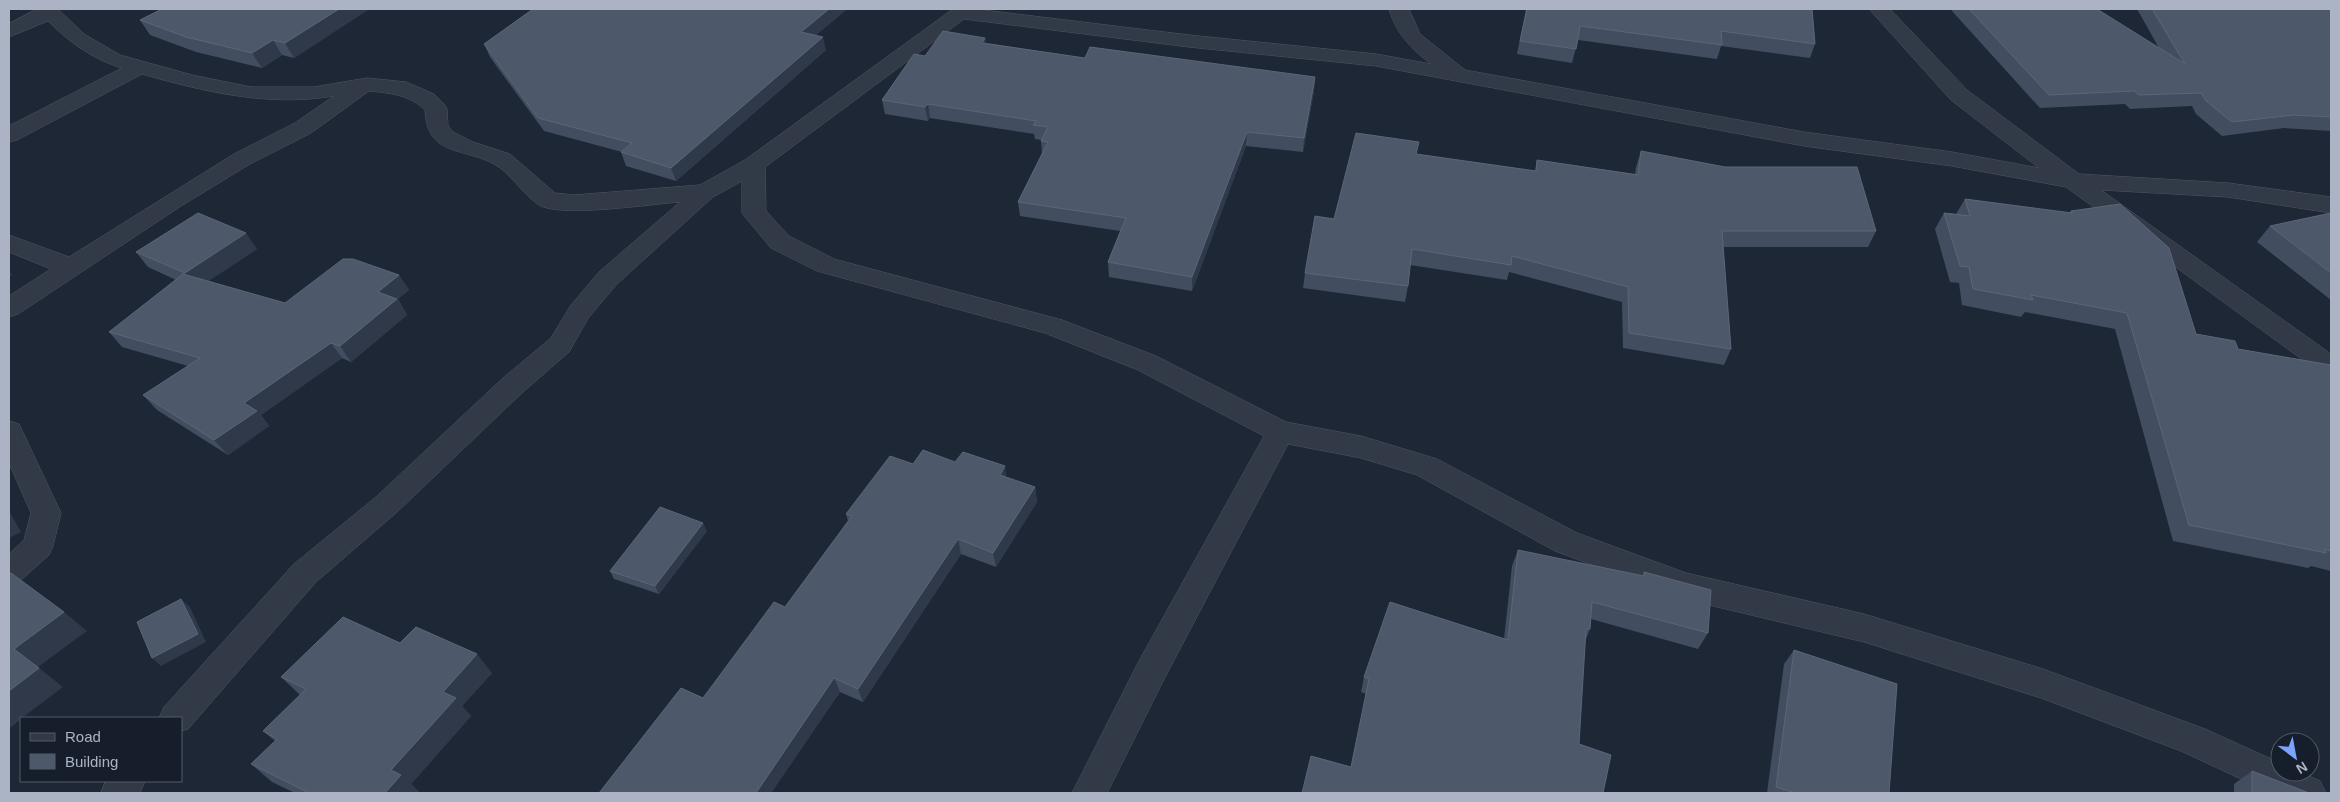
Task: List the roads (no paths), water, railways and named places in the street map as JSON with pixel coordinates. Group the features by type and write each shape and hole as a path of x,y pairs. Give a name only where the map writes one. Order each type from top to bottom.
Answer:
{"street":[{"path":"1399,9 1402,24 1417,43 1461,75"},
{"path":"1879,9 1959,95 2023,145 2331,367"},
{"path":"9,13 43,10 77,38 113,59 189,81 251,93 314,92 367,84 398,87 426,99 436,109 437,127 444,137 465,147 502,159 548,200 574,203 706,192"},
{"path":"9,30 43,10"},
{"path":"177,717 197,692 305,573 386,505 513,385 560,345 580,311 608,278 706,192 753,165 963,11 1189,41 1376,60 1804,140 1952,159 2074,180 2228,190 2331,205"},
{"path":"9,135 140,67"},
{"path":"9,308 242,159 303,128 367,84"},
{"path":"9,153 30,124"},
{"path":"753,165 754,214 780,242 826,265 1053,326 1147,363 1280,432 1361,447 1427,467 1566,542 1684,586 1864,628 2043,684 2192,740 2308,793"},
{"path":"9,243 71,267"},
{"path":"9,432 46,513 38,546 9,572"},
{"path":"1089,793 1151,671 1280,432"},
{"path":"118,793 127,782"}]}
